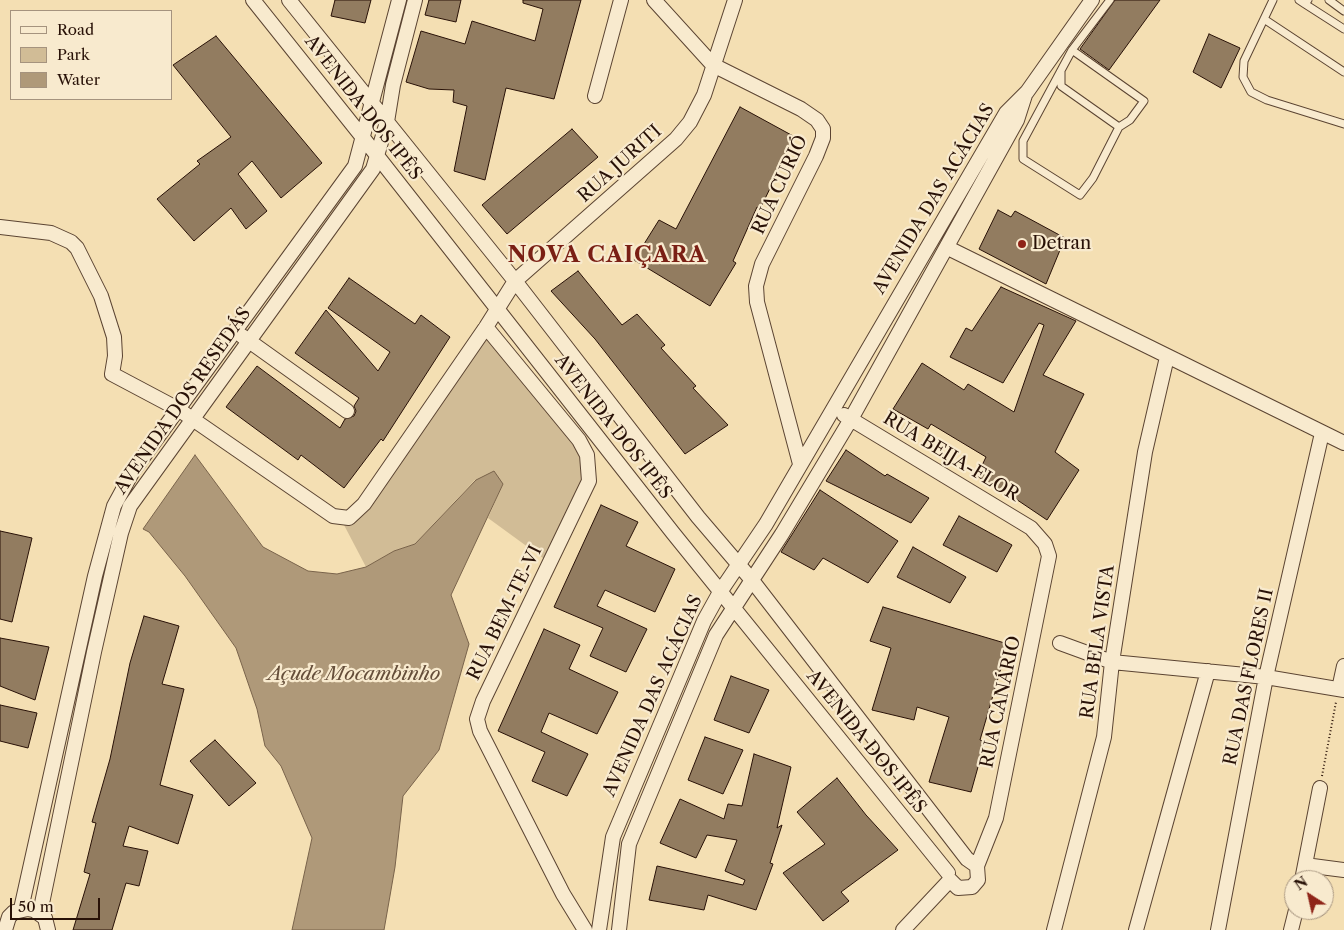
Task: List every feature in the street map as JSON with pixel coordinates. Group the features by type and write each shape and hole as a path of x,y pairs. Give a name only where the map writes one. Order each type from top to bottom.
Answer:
{"street":[{"name":"AVENIDA DOS IPÊS","path":"252,0 364,139 720,592 958,888 963,890 972,887 978,880 972,862 752,579 738,565 569,354 515,281 289,0"},
{"name":"AVENIDA DOS RESEDÁS","path":"21,909 106,530 122,489 355,166 364,139 399,0"},
{"name":"AVENIDA DOS RESEDÁS","path":"40,913 94,652 126,515 136,496 191,418 367,179 377,156 387,122 393,86 415,0"},
{"path":"595,96 621,0"},
{"name":"RUA CURIÓ","path":"654,0 713,65 801,109 817,120 822,129 823,138 816,156 762,264 756,286 757,302 800,464"},
{"name":"RUA JURITI","path":"0,228 51,233 71,242 78,248 101,296 114,337 115,356 112,374 178,409 332,516 349,518 364,504 486,327 515,281 676,139 690,122 704,95 735,0"},
{"path":"1026,92 1092,0"},
{"name":"AVENIDA DAS ACÁCIAS","path":"619,930 629,844 712,643 732,607 782,534 851,419 948,248 1017,120 1026,92"},
{"name":"AVENIDA DAS ACÁCIAS","path":"599,930 613,837 704,622 720,592 766,524 1006,113 1026,92"},
{"path":"948,248 1167,358 1344,443"},
{"name":"RUA BEM-TE-VI","path":"486,327 579,440 587,454 588,481 483,701 477,720 480,730 563,894 585,930"},
{"path":"234,332 347,411"},
{"name":"RUA BELA VISTA","path":"1054,930 1104,737 1112,662 1145,452 1167,358"},
{"name":"RUA BEIJA-FLOR","path":"833,409 1031,528 1045,544"},
{"name":"RUA DAS FLORES II","path":"1218,930 1266,677 1322,433"},
{"name":"RUA CANÁRIO","path":"972,862 996,818 1048,569 1049,556 1045,544"},
{"path":"1060,644 1112,662 1266,677 1341,689 1344,666"},
{"path":"1136,930 1208,671"},
{"path":"1304,870 1320,788"},
{"path":"903,930 949,876 957,860 972,862"},
{"path":"1305,865 1344,870"},
{"path":"5,930 9,917 21,909 34,910 40,913 45,918 48,930"}],"lane":[{"path":"1072,50 1144,101 1130,120 1119,127 1093,178 1080,195 1023,159 1023,141 1072,50 1110,0"},
{"path":"1329,0 1344,11"},
{"path":"1271,1 1244,61 1243,77 1251,92 1267,100 1344,124"},
{"path":"1304,1 1344,29"},
{"path":"1264,19 1344,72"},
{"path":"1062,69 1061,86 1119,127"}],"path":[{"path":"1320,788 1341,689"}],"green space":[{"path":"487,329 585,457 585,481 547,561 488,518 503,484 475,480 415,544 394,551 366,567 344,525"}],"water":[{"name":"Açude Mocambinho","path":"195,455 263,547 308,571 337,574 366,567 394,551 415,544 476,480 494,471 503,484 451,595 469,644 439,750 403,796 395,867 384,930 292,930 312,838 281,766 265,746 257,709 236,648 185,576 149,532 143,529"}],"building":[{"path":"335,0 371,0 365,23 331,16"},
{"path":"429,0 461,0 456,22 425,15"},
{"path":"523,0 581,0 554,99 506,88 485,180 454,171 467,106 453,102 454,90 429,89 406,82 421,31 465,44 472,21 535,41 543,9 523,3"},
{"path":"1115,0 1160,0 1109,70 1080,49"},
{"path":"1209,34 1240,48 1221,88 1193,72"},
{"path":"216,36 322,163 281,198 252,161 238,174 267,211 246,229 231,208 194,241 157,199 200,164 197,161 231,137 173,65"},
{"path":"740,107 795,137 760,209 757,207 733,261 736,263 710,306 634,260 659,220 676,229"},
{"path":"572,129 598,157 507,234 482,205"},
{"name":"Detran","path":"998,210 1011,217 1015,211 1065,238 1046,284 979,249"},
{"path":"578,271 622,325 637,314 665,345 661,348 696,386 693,388 728,425 685,454 595,339 551,291"},
{"path":"349,278 415,324 421,315 450,337 383,441 381,439 344,488 301,455 298,460 226,407 257,366 340,428 345,419 354,416 356,411 354,406 359,398 295,353 326,310 378,371 390,352 328,308"},
{"path":"1001,287 1076,321 1043,375 1084,394 1055,452 1079,470 1047,520 1007,493 1006,495 977,476 986,457 931,424 928,429 893,409 922,363 964,390 968,384 1014,412 1044,325 1039,323 1003,383 950,357 966,328 972,331"},
{"path":"846,450 885,476 887,474 929,498 911,523 826,481"},
{"path":"820,490 898,541 868,583 823,558 814,570 781,552"},
{"path":"601,505 638,522 626,546 675,569 655,612 605,590 597,606 647,629 626,672 590,656 603,628 554,607"},
{"path":"959,516 1012,545 997,572 943,545"},
{"path":"0,531 32,538 12,622 0,619"},
{"path":"913,547 966,577 950,603 897,577"},
{"path":"883,607 1008,644 980,740 985,742 971,792 929,782 949,717 917,707 914,720 872,710 891,648 870,641"},
{"path":"144,616 179,626 162,684 184,689 160,785 193,795 178,844 129,826 123,846 148,851 139,886 126,883 112,930 73,930 90,874 84,872 96,823 92,822 110,759 130,663"},
{"path":"544,629 580,645 569,669 618,692 597,734 549,713 541,732 588,754 567,796 532,781 545,752 498,731"},
{"path":"0,638 49,647 35,700 0,686"},
{"path":"731,676 769,690 749,733 714,720"},
{"path":"0,705 37,713 28,748 0,741"},
{"path":"705,737 743,750 723,794 688,780"},
{"path":"215,740 256,783 229,806 190,761"},
{"path":"754,754 791,767 777,828 782,825 770,863 773,864 756,910 708,895 704,910 649,900 657,866 743,885 745,880 725,871 737,840 707,835 696,858 660,843 680,799 724,819 728,804 742,806"},
{"path":"837,778 866,815 898,850 841,892 849,901 823,921 783,873 825,844 797,812"}],"place":[{"name":"Detran","path":"1022,244"}],"district":[{"name":"NOVA CAIÇARA","path":"607,256"}]}
